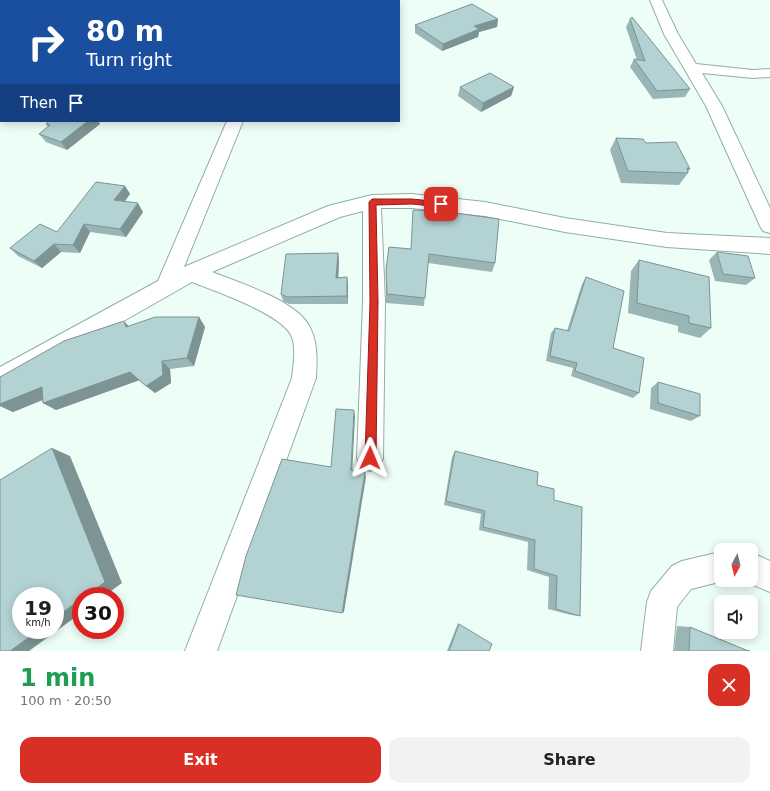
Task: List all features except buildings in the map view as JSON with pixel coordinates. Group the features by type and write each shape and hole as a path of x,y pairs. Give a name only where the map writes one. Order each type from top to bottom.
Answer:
{"street":[{"path":"656,0 671,34 714,106 770,226"},
{"path":"692,68 753,74 770,78"},
{"path":"753,74 770,73"},
{"path":"165,288 235,122"},
{"path":"0,379 190,273 335,211 372,202 412,201 485,209 565,225 667,240 770,246"},
{"path":"370,458 374,302 372,202"},
{"path":"190,273 236,290 282,314 300,330 306,353 304,378 201,651"},
{"path":"657,651 662,602 682,576 714,568"},
{"path":"758,571 770,577"}],"route":[{"path":"370,458 374,302 372,202 412,201 441,204"}]}
